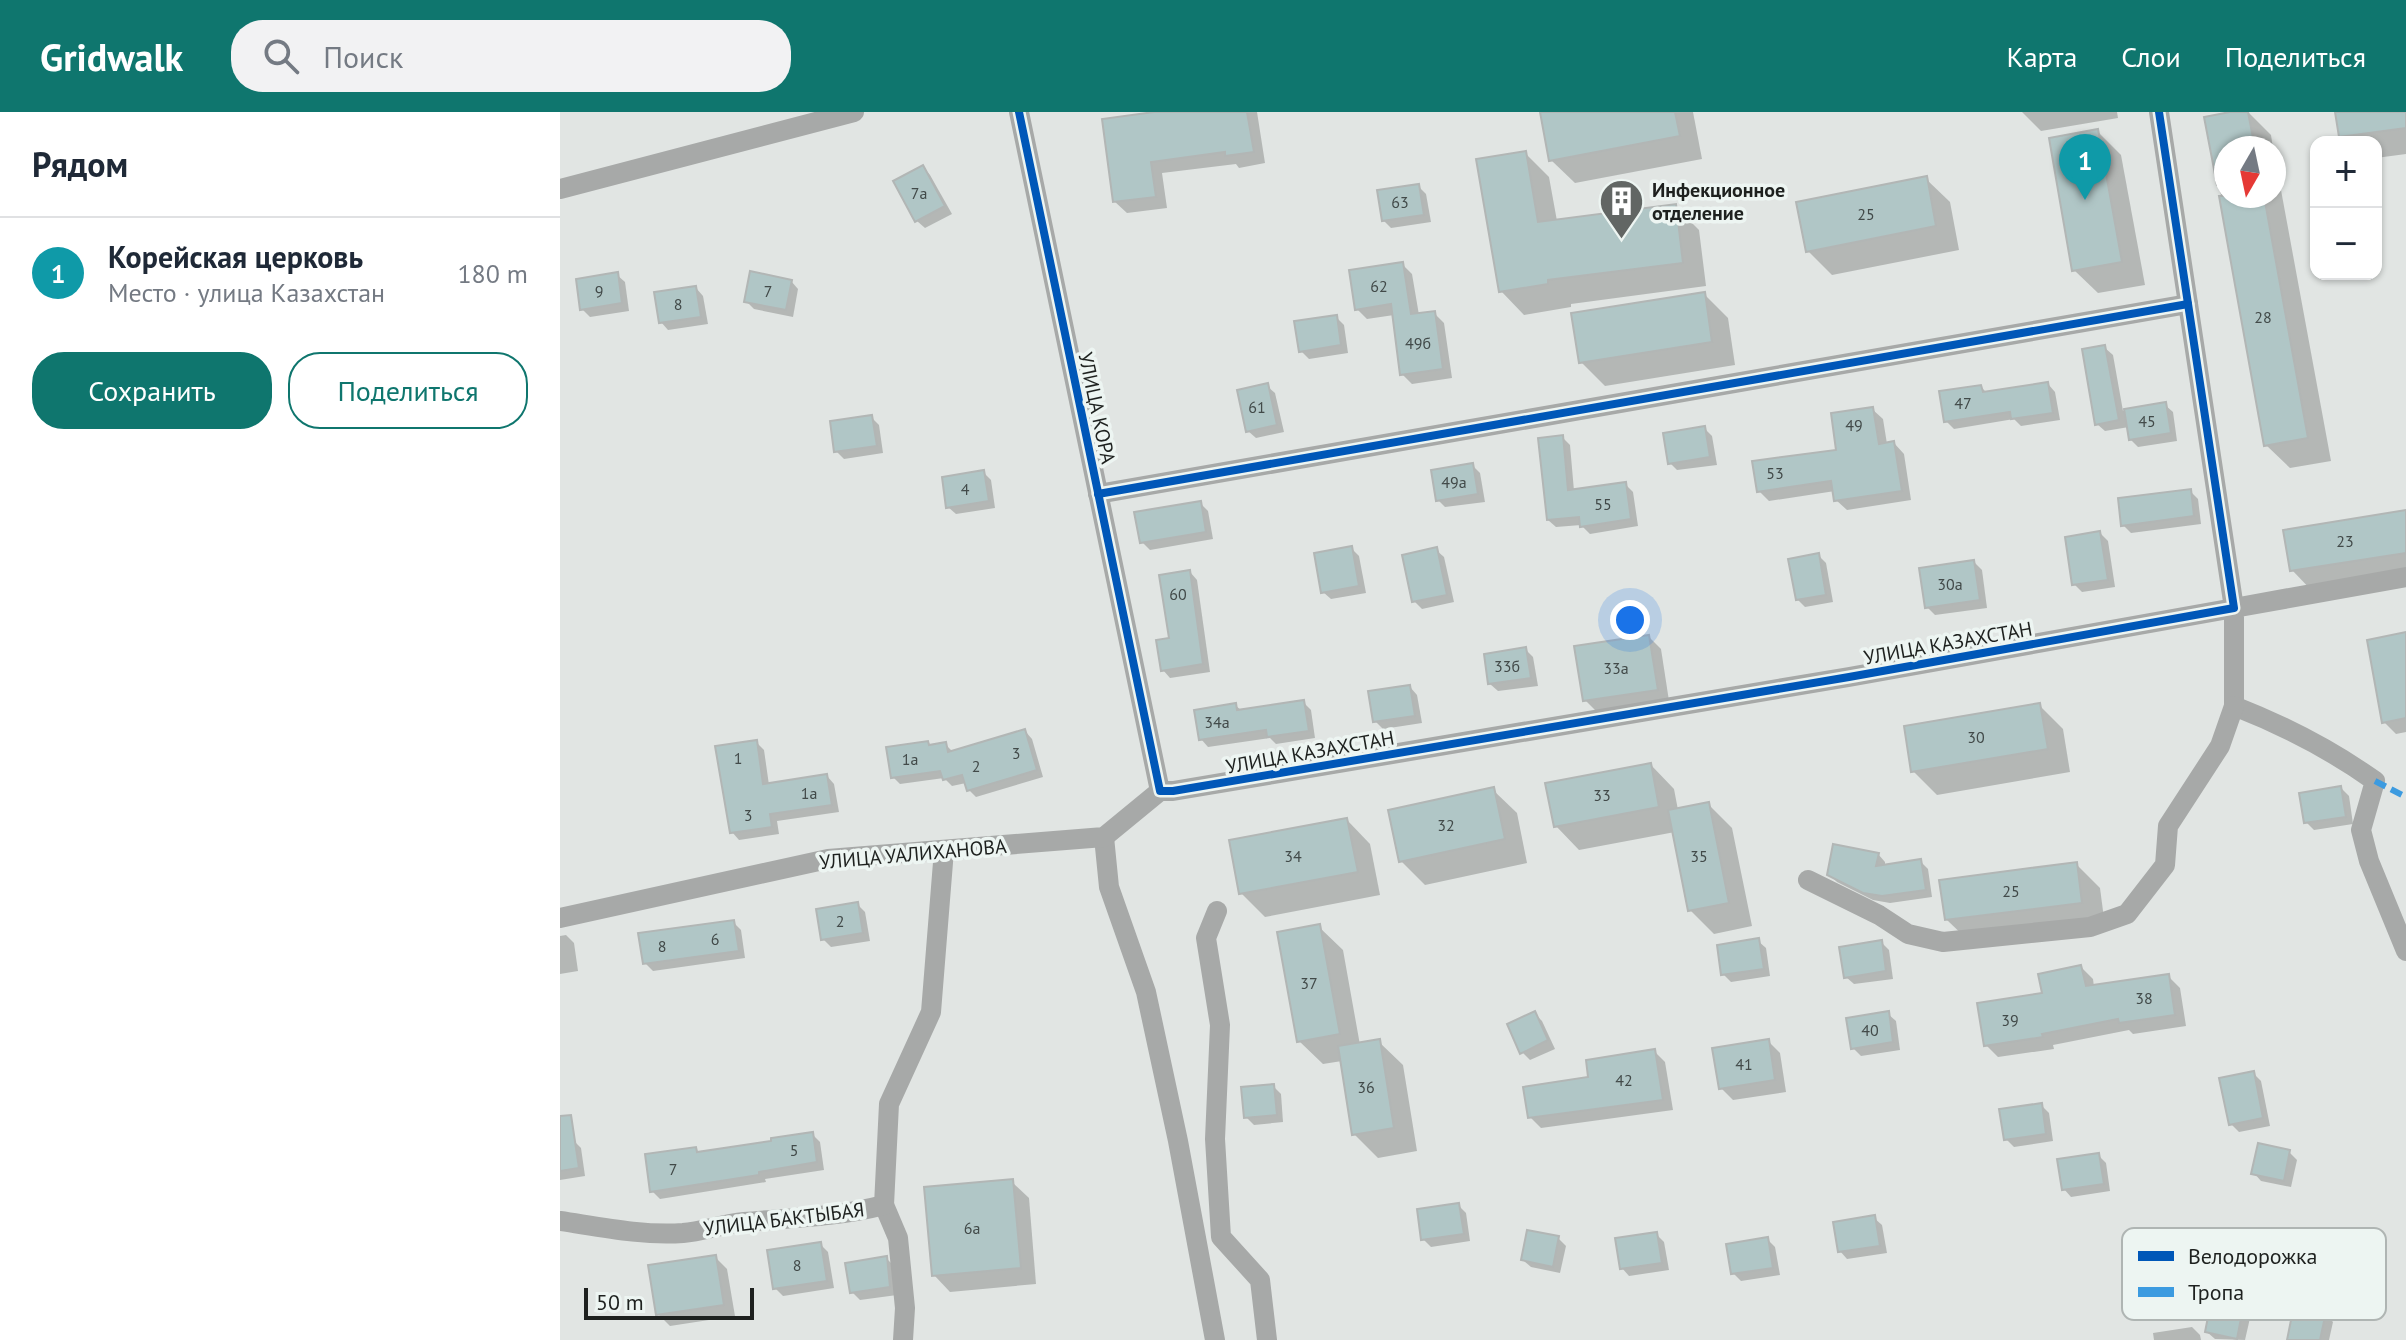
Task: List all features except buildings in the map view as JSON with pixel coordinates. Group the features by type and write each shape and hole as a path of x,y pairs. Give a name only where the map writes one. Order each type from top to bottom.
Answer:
{"street":[{"path":"560,189 854,112"},
{"name":"УЛИЦА КОРА","path":"1019,112 1098,494 1166,791"},
{"path":"1808,880 1879,915 1908,934 1943,942 2090,927 2127,914 2165,865 2168,826 2220,746 2234,706 2234,608 2159,112"},
{"path":"1098,494 2188,304"},
{"name":"УЛИЦА КАЗАХСТАН","path":"1166,791 1833,680 2406,577"},
{"path":"2234,706 2285,726 2339,755 2375,781 2361,830 2369,861 2406,951"},
{"path":"1166,791 1104,837 1109,887 1146,992 1178,1141 1215,1340"},
{"name":"УЛИЦА УАЛИХАНОВА","path":"560,918 828,859 1104,837"},
{"name":"УЛИЦА БАКТЫБАЯ","path":"560,1221 621,1230 681,1233 741,1222 860,1211 884,1205 889,1104 931,1012 944,850"},
{"path":"1217,911 1206,938 1220,1025 1215,1139 1221,1237 1260,1280 1267,1340"},
{"path":"884,1205 898,1238 905,1308 903,1340"}],"marked path":[{"path":"2375,781 2406,797"}],"cycle path":[{"path":"1019,112 1160,791 1849,677 2234,608 2159,112"},
{"path":"1098,494 2188,304"}],"place":[{"name":"Корейская церковь","path":"2085,200"},
{"name":"Инфекционное отделение","path":"1621,241"}]}
